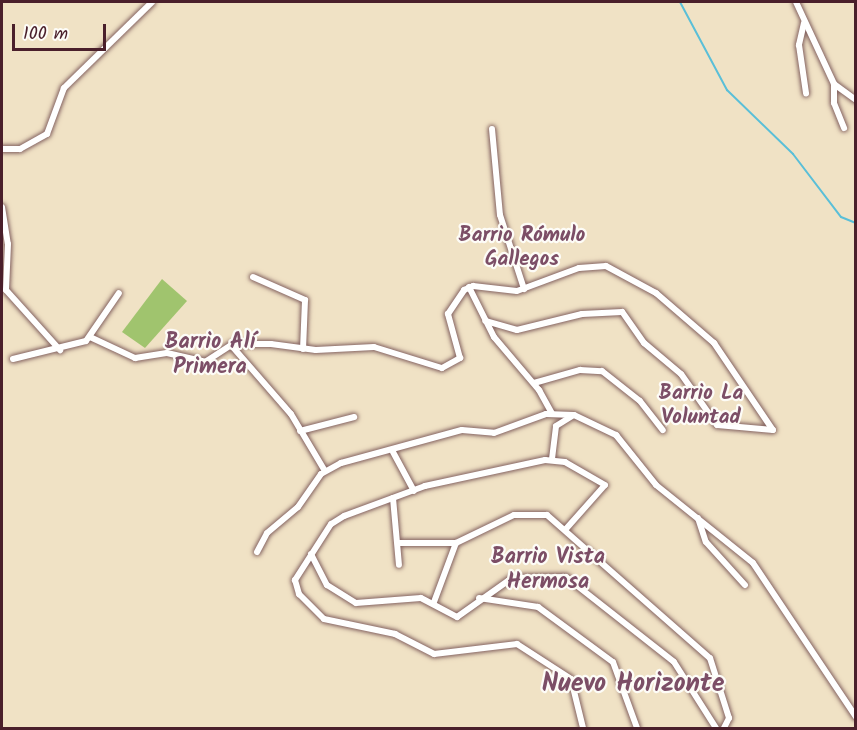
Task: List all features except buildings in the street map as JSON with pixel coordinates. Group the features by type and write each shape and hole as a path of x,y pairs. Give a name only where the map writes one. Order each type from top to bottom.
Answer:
{"street":[{"path":"2,149 20,149 47,134 64,88 152,2"},
{"path":"796,2 834,84 834,103 844,128"},
{"path":"804,22 799,45 806,93"},
{"path":"834,84 855,100"},
{"path":"492,129 500,215 524,289"},
{"path":"2,207 8,244 6,290 60,350"},
{"path":"469,287 524,289 590,266 631,277 719,348 773,430 717,425 681,374 644,343 622,312 582,314 517,330 485,321"},
{"path":"253,277 304,300 303,349"},
{"path":"90,337 135,358 167,353 205,362 231,345 303,349 374,347 426,367 449,366 461,352 448,314 469,287"},
{"path":"469,287 485,321 534,383 552,413"},
{"path":"13,359 60,350 90,337 119,293"},
{"path":"231,345 247,359 300,431 326,471"},
{"path":"534,383 580,370 602,371 640,401 663,430"},
{"path":"257,552 267,533 298,507 326,471 354,459 393,452 462,430 494,433 552,413 574,415 616,435 656,485 765,576 855,717"},
{"path":"552,459 556,426 574,415"},
{"path":"300,431 354,417"},
{"path":"393,452 414,490"},
{"path":"565,530 605,485 552,459 414,490 336,520 294,580 318,615 350,627 395,633 434,654 517,644 571,679 583,729"},
{"path":"393,498 399,565"},
{"path":"398,543 456,543 506,518 533,513 547,514 662,620 704,651 715,669 728,727"},
{"path":"698,518 706,542 745,585"},
{"path":"434,602 456,543"},
{"path":"311,554 327,585 356,603 434,602 457,617 480,598 512,578 570,579 674,662 716,729"},
{"path":"480,598 538,607 613,662 638,729"}],"green space":[{"path":"162,279 187,301 145,348 122,332"}],"waterway":[{"path":"680,2 727,90 793,154 841,217 856,223"}],"district":[{"name":"Barrio Rómulo Gallegos","path":"522,248"},
{"name":"Barrio Alí Primera","path":"210,354"},
{"name":"Barrio La Voluntad","path":"701,406"},
{"name":"Barrio Vista Hermosa","path":"548,570"},
{"name":"Nuevo Horizonte","path":"633,685"}]}
